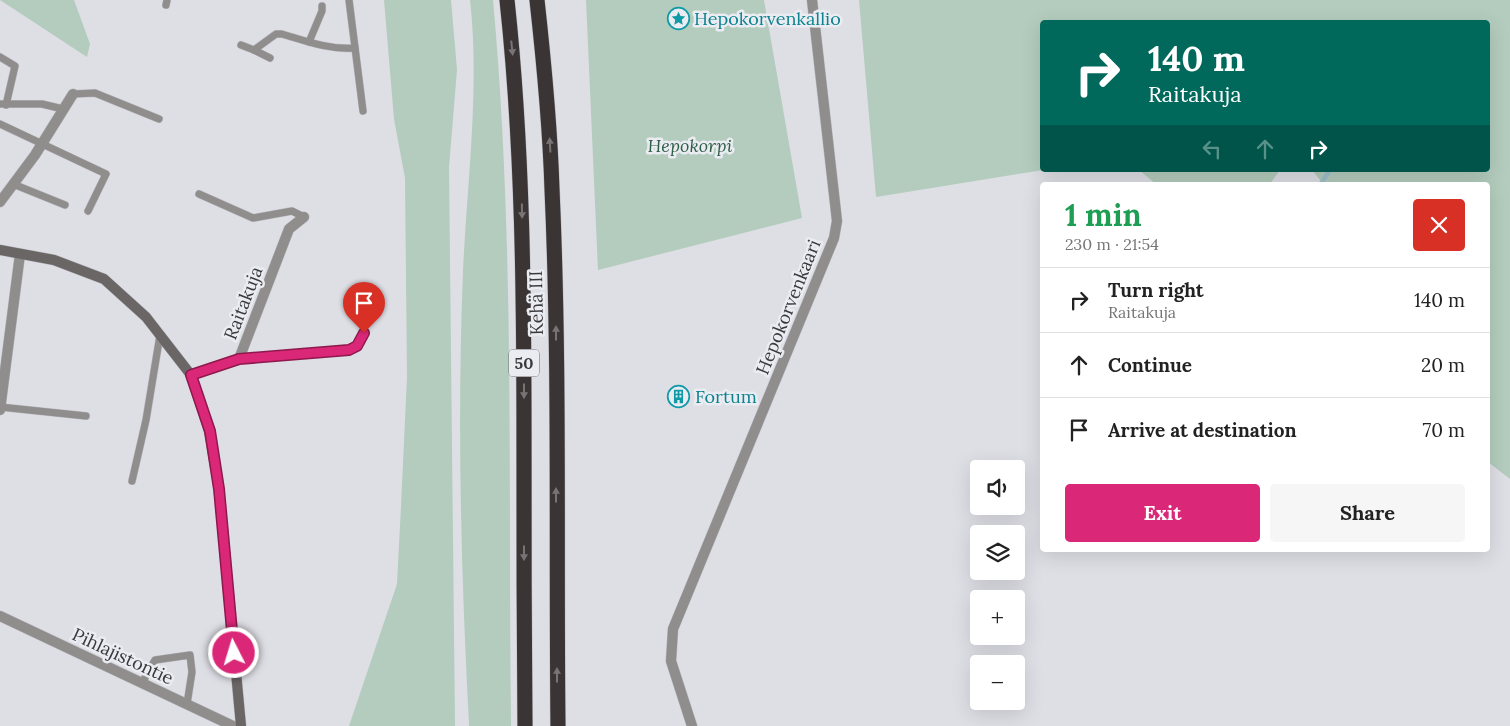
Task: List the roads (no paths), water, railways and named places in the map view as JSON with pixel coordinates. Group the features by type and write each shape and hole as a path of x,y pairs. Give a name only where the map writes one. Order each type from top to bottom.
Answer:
{"highway":[{"name":"Kehä III","path":"507,0 513,62 521,200 524,384 525,726"},
{"name":"Kehä III","path":"537,0 547,101 555,282 558,725"}],"street":[{"name":"Hepokorvenkaari","path":"692,726 671,661 673,629 834,238 837,221 812,0"},
{"path":"0,202 41,145 73,94"},
{"name":"Raitakuja","path":"191,375 239,359 290,229 304,217"},
{"path":"0,250 54,260 104,279 146,317 191,375 210,431 219,489 241,726"},
{"path":"0,408 20,254"},
{"name":"Pihlajistontie","path":"0,616 233,726"}],"lane":[{"path":"349,0 363,111"},
{"path":"309,42 322,12 322,6"},
{"path":"254,50 276,34 340,49 355,48"},
{"path":"241,45 270,58"},
{"path":"0,57 15,66 3,104 42,104 63,109"},
{"path":"73,94 95,93 159,118"},
{"path":"0,124 41,145 106,174 88,211"},
{"path":"14,184 65,205"},
{"path":"199,194 253,218 292,211 304,217"},
{"path":"239,359 349,350 357,346 364,333"},
{"path":"132,481 146,420 160,335"},
{"path":"0,408 86,416"},
{"path":"142,683 155,660 190,656 192,672 187,704"}],"waterway":[{"path":"1322,182 1329,172"}],"place":[{"name":"Hepokorvenkallio","path":"678,18"},
{"name":"Fortum","path":"679,396"}],"park label":[{"name":"Hepokorpi","path":"690,145"}]}
